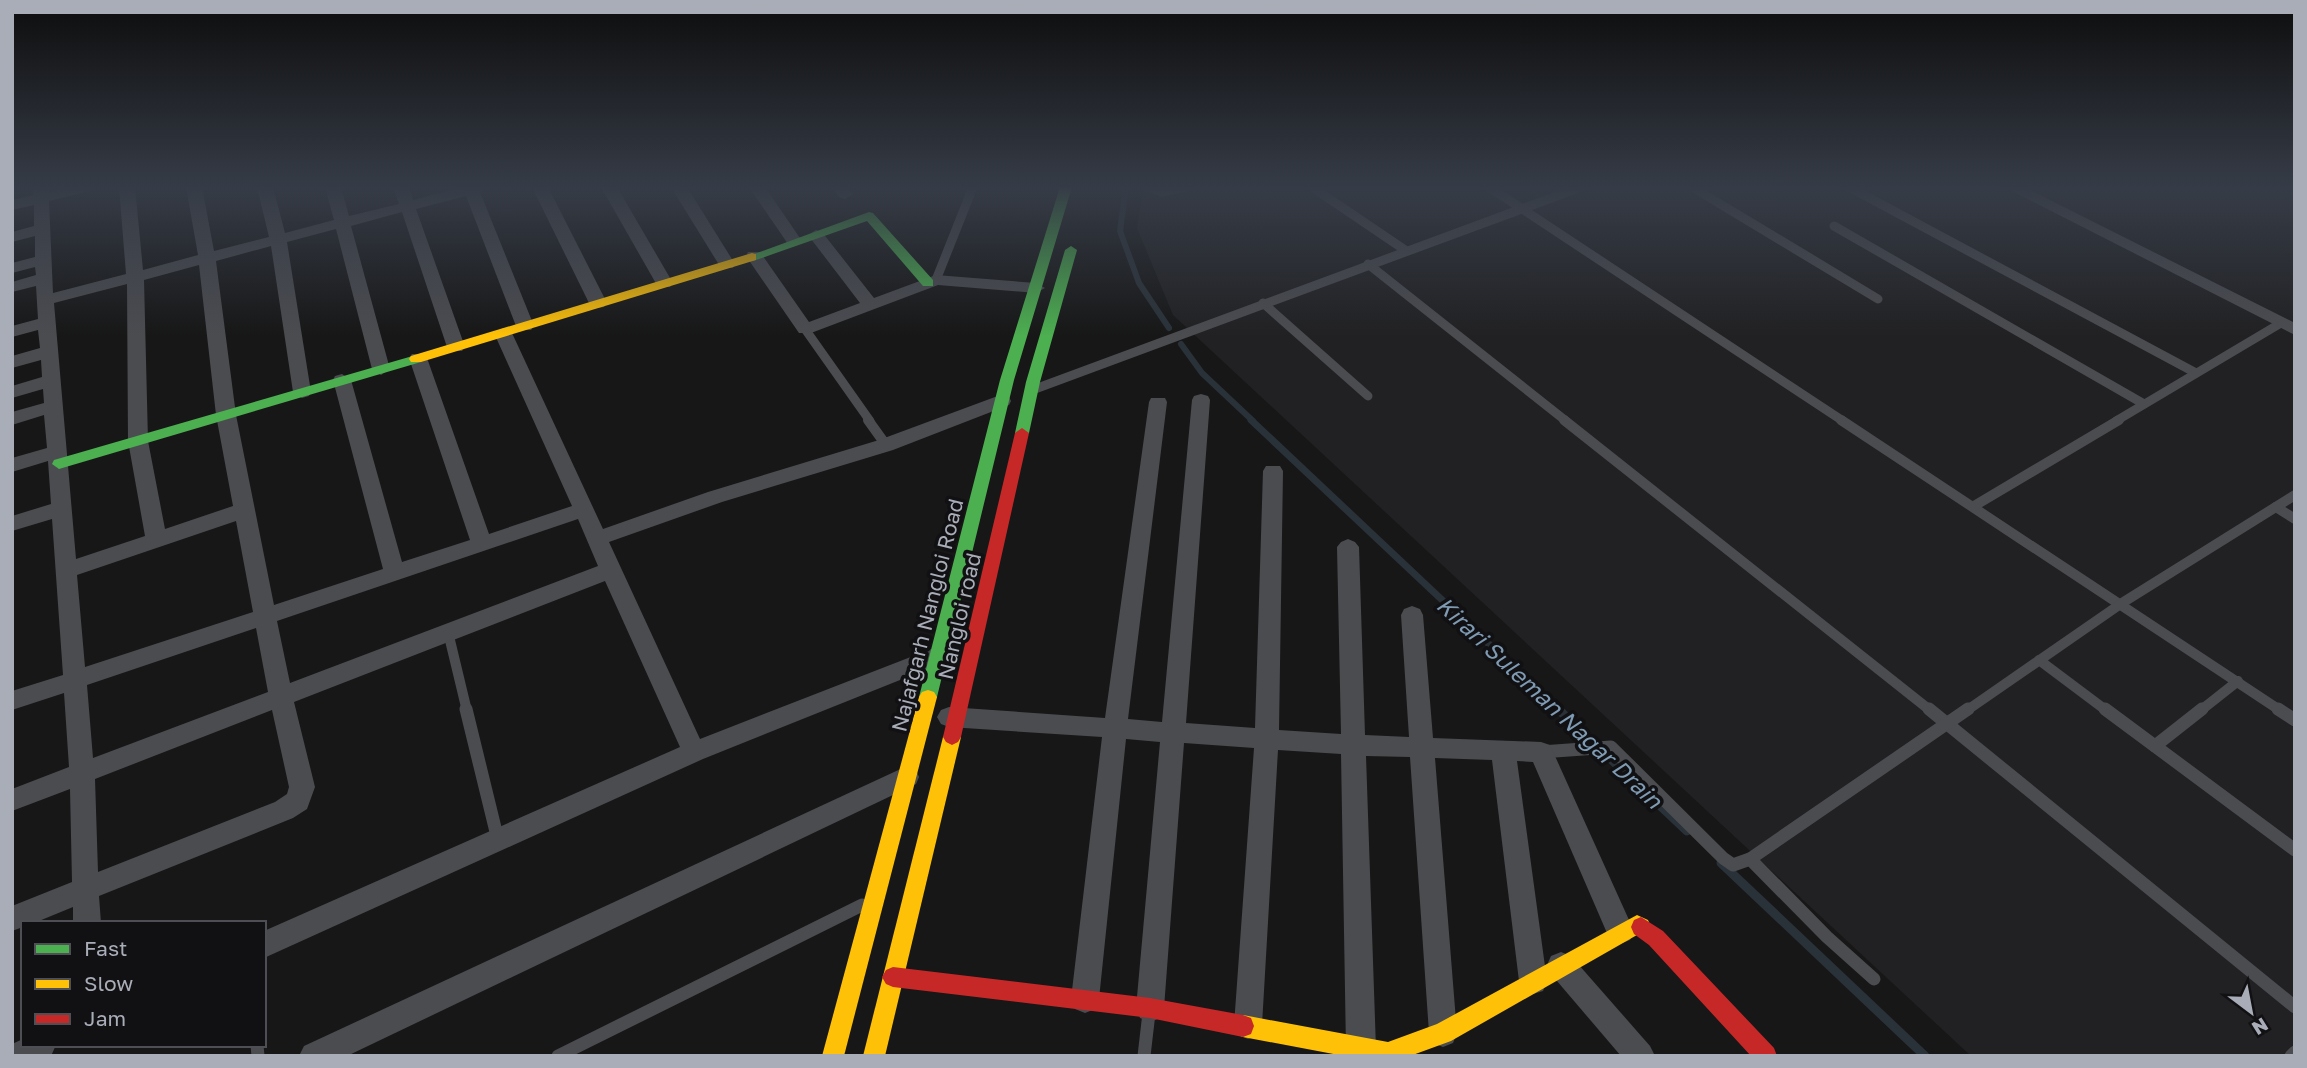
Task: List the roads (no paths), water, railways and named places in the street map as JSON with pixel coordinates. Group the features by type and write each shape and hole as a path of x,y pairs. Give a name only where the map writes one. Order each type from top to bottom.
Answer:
{"main road":[{"path":"59,457 138,440 226,415 664,284 809,237"},
{"path":"889,237 932,281"},
{"name":"Najafgarh Nangloi Road","path":"833,1056 940,653 1016,396 1036,288 1051,237"},
{"name":"Nangloi road","path":"874,1056 973,648 1016,396 1073,237"},
{"path":"893,977 1150,1008 1389,1054 1443,1033 1637,923 1646,929 1766,1056"}],"street":[{"path":"43,237 45,300 82,773 87,921"},
{"path":"131,237 135,277 138,440 156,540"},
{"path":"12,919 284,810 298,801 302,787 226,415 203,237"},
{"path":"45,300 286,237"},
{"path":"348,237 381,369"},
{"path":"419,237 456,346"},
{"path":"492,237 525,326"},
{"path":"565,237 598,303"},
{"path":"637,237 664,284"},
{"path":"710,237 727,264"},
{"path":"791,237 794,241"},
{"path":"817,237 871,305"},
{"path":"2110,237 2288,327"},
{"path":"278,239 302,392"},
{"path":"754,256 805,328 932,281 1036,288"},
{"path":"12,268 44,269"},
{"path":"12,287 44,269"},
{"path":"12,332 47,322"},
{"path":"503,333 694,752"},
{"path":"12,362 50,351"},
{"path":"418,358 482,544"},
{"path":"12,392 52,380"},
{"path":"342,380 395,574"},
{"path":"596,539 715,497 886,445 1016,396"},
{"path":"1150,1008 1201,400"},
{"path":"1085,999 1115,729 1158,401"},
{"path":"12,419 54,406"},
{"path":"12,465 59,457"},
{"path":"1248,1025 1267,739 1273,471"},
{"path":"12,524 63,508"},
{"path":"67,570 245,510"},
{"path":"12,701 583,510"},
{"path":"1348,547 1362,1049"},
{"path":"12,800 610,570"},
{"path":"1412,615 1443,1033"},
{"path":"266,944 694,752 940,653 973,648"},
{"path":"923,716 1355,745 1541,752 1620,931"},
{"path":"1503,750 1533,981"},
{"path":"314,1056 907,777"},
{"path":"1561,965 1640,1056"},
{"path":"19,1056 38,1047"}],"lane":[{"path":"932,281 952,237"},
{"path":"1386,237 1405,250"},
{"path":"1016,396 1442,237"},
{"path":"1566,237 2295,720"},
{"path":"1775,237 1878,299"},
{"path":"1853,237 2144,404"},
{"path":"1942,237 2196,373"},
{"path":"1368,264 1946,723 2295,1007"},
{"path":"1263,303 1367,396"},
{"path":"1974,506 2196,373 2288,327"},
{"path":"805,328 886,445"},
{"path":"1541,752 1569,752 1599,746 1615,750 1728,862 1737,864 1749,859 2122,603 2295,495"},
{"path":"2276,507 2295,519"},
{"path":"448,632 498,840"},
{"path":"2039,660 2295,850"},
{"path":"2155,746 2238,681"},
{"path":"1749,859 1827,937 1874,979"},
{"path":"558,1056 874,899"},
{"path":"1144,1056 1150,1008"}],"waterway":[{"name":"Kirari Suleman Nagar Drain","path":"1122,237 1139,283 1169,328"},
{"name":"Kirari Suleman Nagar Drain","path":"1181,344 1202,373 1253,421"},
{"name":"Kirari Suleman Nagar Drain","path":"1251,420 1560,711"},
{"name":"Kirari Suleman Nagar Drain","path":"1558,709 1687,831"},
{"name":"Kirari Suleman Nagar Drain","path":"1721,863 1925,1056"}]}
